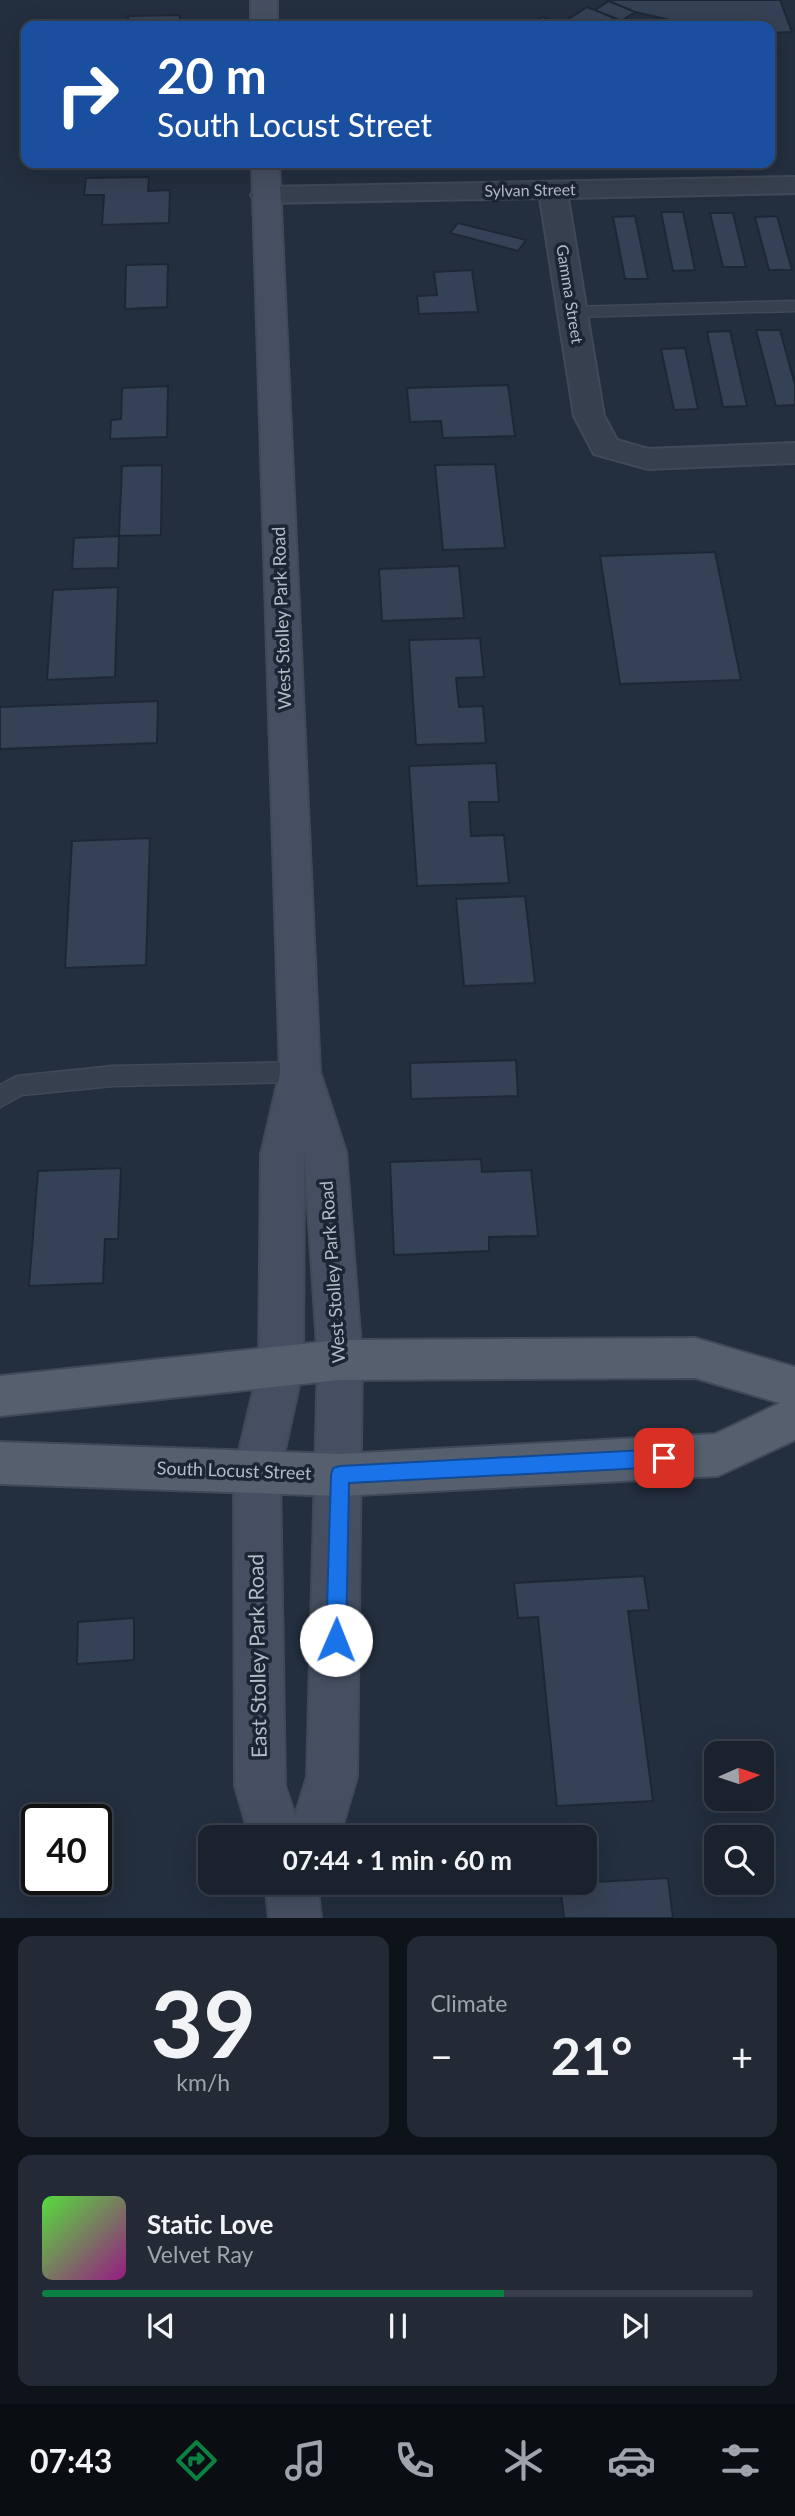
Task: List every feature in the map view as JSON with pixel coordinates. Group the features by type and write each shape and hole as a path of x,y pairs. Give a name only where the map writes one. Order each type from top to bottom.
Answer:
{"main road":[{"path":"264,0 264,21"},
{"name":"West Stolley Park Road","path":"257,1472 281,1367 282,1154 300,1072 265,179"},
{"name":"West Stolley Park Road","path":"300,1072 325,1152 341,1360 340,1475"},
{"path":"0,1395 341,1360 695,1358 795,1387"},
{"name":"South Locust Street","path":"0,1463 340,1475 718,1455 795,1418"},
{"name":"East Stolley Park Road","path":"257,1472 260,1786 272,1825"},
{"path":"317,1825 332,1777 340,1475"}],"street":[{"name":"Sylvan Street","path":"265,179 553,190 795,184"},
{"name":"Gamma Street","path":"553,190 589,416 606,447 648,459 795,453"}],"lane":[{"path":"573,312 795,306"},
{"path":"0,1097 17,1086 113,1076 300,1072"}],"building":[{"path":"606,0 780,0 792,32 775,33 775,21 675,21 635,12"},
{"path":"609,1 635,12 621,21 595,10"},
{"path":"587,7 622,21 566,21"},
{"path":"180,15 179,21 128,21 128,16"},
{"path":"543,17 553,21 534,21"},
{"path":"149,177 148,191 170,190 169,223 102,225 104,195 84,195 86,178"},
{"path":"661,212 683,212 695,270 673,271"},
{"path":"710,213 733,213 746,267 723,267"},
{"path":"635,216 648,279 625,279 613,217"},
{"path":"777,216 792,270 769,270 755,217"},
{"path":"458,223 526,240 518,251 450,233"},
{"path":"168,264 167,307 125,309 126,265"},
{"path":"472,270 478,312 419,314 417,296 437,295 434,272"},
{"path":"756,330 780,330 795,385 795,405 776,406"},
{"path":"730,331 747,406 723,407 707,332"},
{"path":"685,348 698,409 674,410 661,349"},
{"path":"508,385 515,436 443,438 441,421 410,422 407,388"},
{"path":"168,386 167,437 110,439 111,420 121,419 122,388"},
{"path":"495,464 505,548 443,550 435,465"},
{"path":"162,465 161,535 119,536 122,466"},
{"path":"119,536 118,568 72,569 74,538"},
{"path":"715,552 741,680 620,684 600,556"},
{"path":"459,566 464,618 382,621 379,569"},
{"path":"118,587 115,677 47,680 53,590"},
{"path":"480,638 484,677 456,678 459,707 483,706 486,743 416,745 409,640"},
{"path":"158,701 157,743 0,749 0,707"},
{"path":"496,763 499,802 469,802 471,836 504,835 509,883 417,886 409,766"},
{"path":"150,838 146,965 65,968 72,841"},
{"path":"525,896 535,983 464,986 456,899"},
{"path":"516,1060 518,1096 411,1099 410,1063"},
{"path":"481,1159 482,1172 531,1170 538,1236 489,1237 489,1251 394,1255 390,1162"},
{"path":"121,1168 118,1239 105,1239 103,1283 29,1286 38,1171"},
{"path":"644,1576 649,1610 628,1611 653,1801 557,1806 538,1617 518,1618 514,1583"},
{"path":"134,1618 134,1660 77,1664 78,1622"},
{"path":"668,1878 673,1918 564,1918 561,1895 597,1895 597,1882"}],"route":[{"path":"336,1640 340,1475 664,1458"}]}
